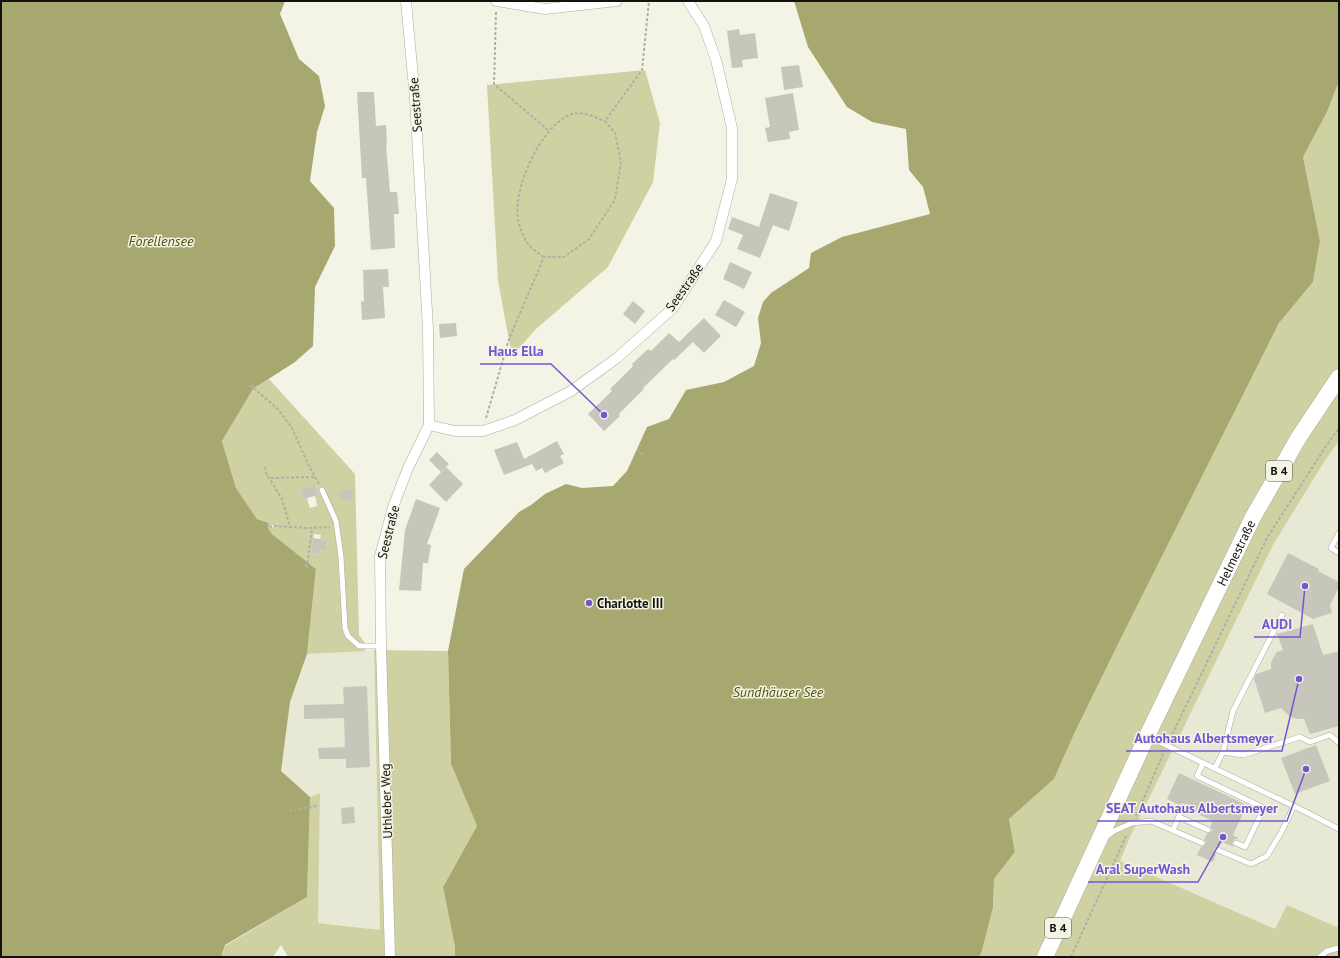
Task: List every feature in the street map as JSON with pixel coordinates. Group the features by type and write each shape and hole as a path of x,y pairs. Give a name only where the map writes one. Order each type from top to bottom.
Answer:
{"main road":[{"name":"Helmestraße","path":"1045,957 1147,736 1253,517 1299,437 1339,377"}],"street":[{"name":"Seestraße","path":"381,646 380,556 396,500 408,468 429,425 428,329 415,99 406,1"},
{"path":"496,1 545,9 617,1"},
{"name":"Seestraße","path":"429,425 455,431 483,431 515,420 571,391 617,358 673,308 716,241 732,179 732,128 716,60 704,26 688,1"},
{"name":"Uthleber Weg","path":"381,646 390,957"}],"lane":[{"path":"322,490 336,521 341,557 345,628 348,636 359,646 381,646"},
{"path":"1339,533 1331,548 1339,553"},
{"path":"1215,768 1223,752 1233,711 1282,615"},
{"path":"1223,752 1243,755 1300,737 1310,742 1330,735 1339,743"},
{"path":"1147,736 1339,829"},
{"path":"1203,763 1196,778 1264,808 1245,847 1236,843"},
{"path":"1218,850 1251,864 1267,856 1282,831 1294,806"},
{"path":"1172,830 1183,807"},
{"path":"1179,816 1208,830"},
{"path":"1099,842 1114,831 1132,823 1151,821 1202,843"},
{"path":"1320,957 1327,951 1339,948"}],"path":[{"path":"496,1 494,84 549,131"},
{"path":"604,121 642,70 649,1"},
{"path":"574,114 591,116 604,121 616,133 621,162 615,200 589,239 564,257 544,257 530,247 519,226 517,206 523,178 537,148 549,131 560,120 574,114"},
{"path":"483,431 509,339 544,257"},
{"path":"252,388 272,403 292,428 322,490"},
{"path":"1071,957 1167,746 1267,538 1339,428"},
{"path":"637,449 644,456"},
{"path":"265,467 266,473 282,499 290,527"},
{"path":"270,478 315,477"},
{"path":"269,527 337,527"},
{"path":"307,565 312,528"},
{"path":"289,811 317,806"}],"shaded area":[{"path":"645,70 660,123 653,182 608,267 536,329 512,356 498,281 487,85"},
{"path":"1339,81 1339,441 1324,462 1273,545 1130,837 1120,861 1275,929 1287,905 1339,928 1339,957 978,957 981,954 993,908 994,879 1015,852 1009,819 1054,779 1074,734 1122,636 1279,323 1313,282 1320,241 1303,157 1327,112"},
{"path":"269,379 355,474 359,635 365,643 365,651 307,654 316,569 272,534 268,528 274,527 274,525 268,527 269,523 257,519 236,488 222,441 253,389","holes":["316,485 319,495 315,496 317,506 310,508 307,498 303,499 300,490","314,534 321,535 320,539 327,540 326,551 320,550 319,555 311,553"]},
{"path":"1339,441 1339,957 1076,957 1130,837 1273,545 1324,462"},
{"path":"374,650 380,930 318,923 320,794 310,797 281,771 290,702 307,654"},
{"path":"374,650 448,651 451,764 477,826 443,887 455,947 455,957 288,957 281,945 273,957 221,957 225,946 307,897 310,797 320,793 318,923 380,930"}],"water":[{"name":"Forellensee","path":"1,1 285,1 280,14 299,59 319,76 325,106 317,132 310,181 334,208 335,246 315,287 313,346 295,362 253,389 222,441 236,488 257,519 269,523 268,528 272,534 316,569 307,654 290,702 281,771 310,797 307,897 225,945 221,957 1,957"},
{"name":"Sundhäuser See","path":"794,1 1339,1 1339,81 1327,112 1303,157 1320,241 1313,282 1279,323 1122,636 1074,734 1054,779 1009,819 1015,852 994,879 993,908 981,954 978,957 455,957 455,947 443,887 477,826 451,764 448,651 464,569 519,512 545,494 566,484 582,488 613,486 627,471 647,427 669,419 686,390 724,382 754,366 761,343 758,318 763,302 771,293 809,268 811,253 842,237 930,214 923,187 909,170 906,129 872,122 847,107 808,47"}],"building":[{"path":"739,29 740,35 755,33 758,58 742,60 743,67 732,68 727,31"},
{"path":"799,65 803,87 784,90 781,67"},
{"path":"357,92 374,92 376,126 386,125 390,192 397,192 399,214 394,214 395,248 371,250 366,178 362,178"},
{"path":"793,93 799,130 789,132 790,139 768,142 765,128 770,127 765,98"},
{"path":"770,193 798,202 789,231 773,225 760,258 737,249 743,235 728,229 732,217 759,227"},
{"path":"730,262 752,272 744,289 723,279"},
{"path":"388,269 389,287 383,287 385,318 362,320 361,302 364,301 363,270"},
{"path":"724,300 745,312 736,327 715,315"},
{"path":"633,301 645,311 635,324 623,314"},
{"path":"704,318 721,336 704,353 693,342 643,388 644,389 619,414 620,416 604,431 588,414 612,391 610,389 633,366 632,364 648,349 651,351 669,333 679,342"},
{"path":"456,323 457,336 440,338 439,324"},
{"path":"557,441 564,454 560,456 564,463 545,473 542,468 536,471 532,464 504,475 494,450 517,442 524,459"},
{"path":"437,452 449,464 441,472 429,460"},
{"path":"446,467 463,484 446,502 429,485"},
{"path":"316,485 319,495 303,499 300,489"},
{"path":"353,489 354,499 340,500 339,490"},
{"path":"416,499 440,508 427,544 431,545 428,563 423,563 421,591 399,590 405,530"},
{"path":"313,538 327,540 326,551 320,550 319,555 311,553"},
{"path":"1288,553 1319,569 1318,571 1339,582 1339,587 1330,605 1332,613 1313,619 1267,594"},
{"path":"1313,624 1323,655 1339,651 1339,726 1310,734 1304,719 1290,717 1281,708 1265,713 1254,679 1256,674 1271,669 1273,658 1277,652 1283,650 1277,634"},
{"path":"367,686 370,767 346,768 346,759 319,759 318,748 345,747 344,718 304,719 304,705 344,704 343,687"},
{"path":"1316,745 1330,781 1295,794 1281,758"},
{"path":"1179,773 1247,805 1233,835 1238,838 1233,841 1232,844 1234,847 1222,842 1220,846 1215,848 1214,851 1216,854 1213,862 1197,855 1201,847 1205,845 1206,842 1204,840 1207,834 1211,832 1212,829 1210,827 1213,821 1187,809 1185,804 1182,803 1179,805 1167,799"},
{"path":"354,807 355,823 342,824 341,808"}],"place":[{"name":"Haus Ella","path":"604,415"},
{"name":"AUDI","path":"1305,586"},
{"name":"Charlotte III","path":"589,603"},
{"name":"Autohaus Albertsmeyer","path":"1299,679"},
{"name":"SEAT Autohaus Albertsmeyer","path":"1306,769"},
{"name":"Aral SuperWash","path":"1223,837"}]}
